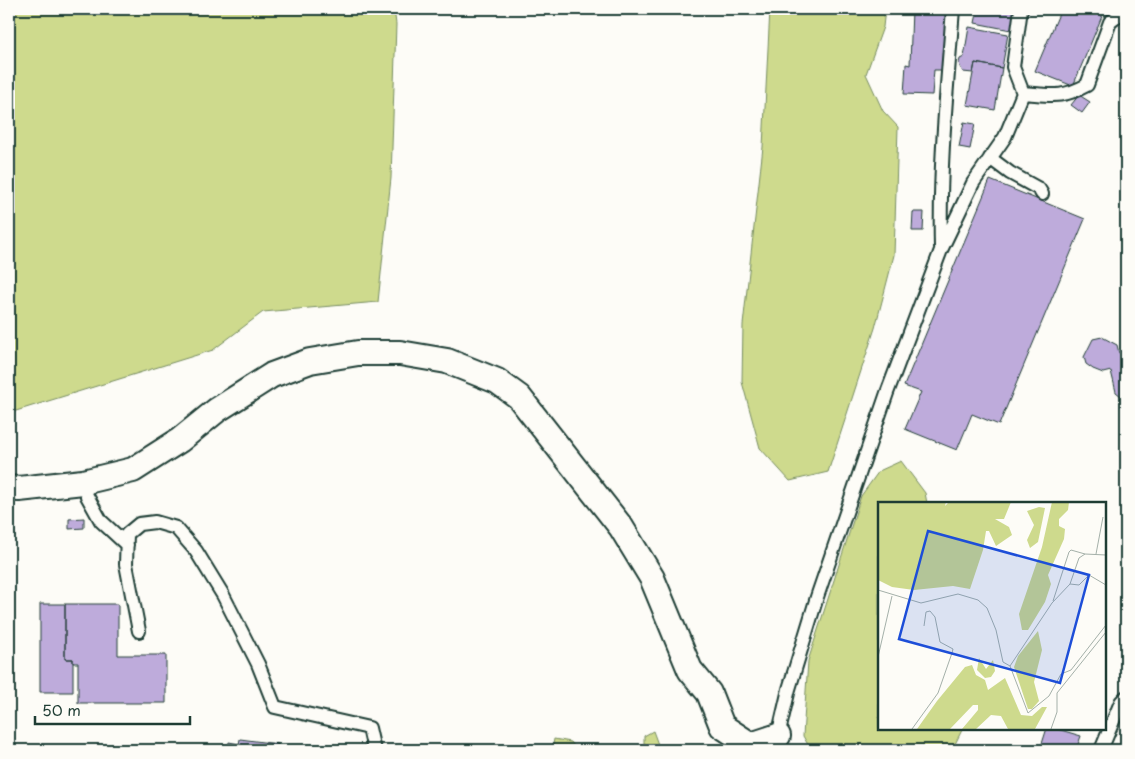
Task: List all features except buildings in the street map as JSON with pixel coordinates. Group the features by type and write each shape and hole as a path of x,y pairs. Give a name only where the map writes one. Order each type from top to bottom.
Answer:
{"street":[{"path":"9,488 85,489 133,470 180,440 217,410 272,374 310,361 358,353 400,353 447,361 497,381 519,397 621,527 652,578 690,670 709,694 722,726 751,745 780,743"}],"lane":[{"path":"942,250 940,204 944,115 953,9"},
{"path":"780,743 788,690 817,597 887,393 942,250 973,183 1005,137 1023,93 1013,67 1021,9"},
{"path":"1023,93 1056,96 1071,94 1087,85 1110,22 1126,10"},
{"path":"990,158 1010,173 1039,189 1042,194"},
{"path":"85,489 101,521 127,545"},
{"path":"139,631 126,564 127,534 140,524 155,522 176,528 196,552 223,595 258,664 275,707 369,728 374,750"},
{"path":"1101,750 1121,702 1126,696"}],"green space":[{"path":"9,9 394,9 396,24 391,178 378,302 263,312 213,350 9,412"},
{"path":"770,9 885,9 883,27 866,74 883,111 898,127 894,255 875,328 828,472 790,481 760,448 742,382 743,325 763,147"},
{"path":"901,461 925,493 927,502 878,502 878,729 962,729 952,750 811,750 803,736 808,661 861,496 879,471"},
{"path":"653,731 660,750 644,750 644,736"},
{"path":"554,739 571,742 577,750 552,750"}]}
